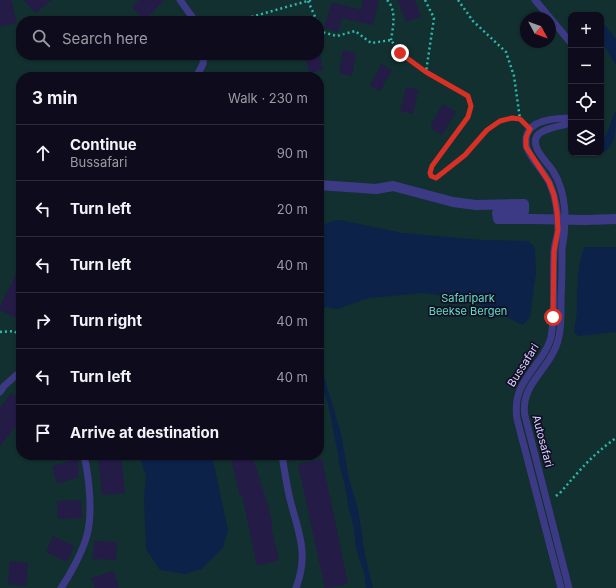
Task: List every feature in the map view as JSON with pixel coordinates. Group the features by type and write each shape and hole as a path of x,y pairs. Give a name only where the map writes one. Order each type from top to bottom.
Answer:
{"street":[{"path":"324,185 376,188 392,186 453,202 476,204 524,204 524,211 497,213 498,219 616,219"}],"lane":[{"path":"180,0 191,16"},
{"path":"535,0 568,39"},
{"path":"199,72 203,60"},
{"path":"530,129 536,124 560,118 568,118"},
{"name":"Autosafari","path":"568,123 540,132 536,136 535,142 537,148 553,171 560,186 564,205 565,237 562,249 560,328 555,350 526,395 524,403 525,416 569,588"},
{"name":"Bussafari","path":"530,129 526,137 526,147 549,182 554,195 558,230 554,251 553,317 551,338 543,354 517,394 515,409 561,588"},
{"path":"0,392 4,386 16,375"},
{"path":"61,588 72,571 87,535 90,509 85,460"},
{"path":"283,460 289,495 302,543 302,558 299,580 296,588"}],"path":[{"path":"255,16 309,0 316,16"},
{"path":"387,0 390,3 394,16 392,40 400,53 426,72 468,96 471,106 468,117 432,166 430,173 431,176 436,178 446,171 465,155 487,130 500,121 512,118 520,119"},
{"path":"425,0 434,18 426,72"},
{"path":"458,0 473,21 506,52 514,76 520,119 530,129"},
{"path":"324,33 337,36 355,31 371,43 392,40"},
{"path":"0,332 14,331 16,332"},
{"path":"547,500 560,493 585,464 601,449 616,438"}],"green space":[{"name":"Safaripark Beekse Bergen","path":"0,0 616,0 616,588 0,588"}],"water":[{"path":"604,24 616,39 616,65 604,46"},
{"path":"616,110 613,140 611,145 604,151 604,140"},
{"path":"340,220 403,233 483,240 529,241 535,248 536,273 530,317 523,325 479,304 450,297 423,293 368,298 338,309 325,307 324,308 324,225 332,221"},
{"path":"585,247 616,247 616,332 579,336 574,333 577,314 577,287 580,260"},
{"path":"324,376 341,434 349,479 358,509 365,555 373,588 366,588 364,573 356,548 354,529 339,463 328,404 324,392"},
{"path":"141,460 213,460 228,530 223,548 202,569 185,574 160,570 146,549 144,497 146,476"}],"building":[{"path":"0,0 11,0 16,23 0,27"},
{"path":"24,0 52,0 35,13"},
{"path":"139,0 164,0 149,16 141,16 132,7"},
{"path":"363,0 379,0 373,25 342,18 338,32 324,28 332,2 361,10"},
{"path":"398,0 415,0 421,17 406,22"},
{"path":"343,50 356,53 352,76 339,73"},
{"path":"306,60 321,60 323,70 309,72"},
{"path":"381,64 392,70 380,91 370,86"},
{"path":"406,87 419,90 413,114 400,111"},
{"path":"443,104 456,112 442,135 431,128 431,124"},
{"path":"16,274 16,318 0,310 0,306"},
{"path":"11,393 16,397 16,426 0,447 0,408"},
{"path":"78,460 79,477 57,484 52,466"},
{"path":"98,460 122,460 125,493 102,495"},
{"path":"231,460 254,460 269,509 273,527 271,527 279,560 257,566 242,495 240,496"},
{"path":"322,460 348,584 325,588 298,464"},
{"path":"81,500 82,518 58,519 57,501"},
{"path":"53,536 74,546 67,562 46,552"},
{"path":"94,541 117,542 116,560 93,559"},
{"path":"10,561 28,563 26,586 8,584"},
{"path":"114,571 119,588 95,588 91,578"}],"route":[{"path":"400,53 426,72 468,96 471,106 468,117 432,166 430,173 431,176 436,178 446,171 465,155 487,130 500,121 512,118 520,119 530,129 526,137 526,147 549,182 554,195 557,212 558,230 554,251 553,317"}]}
